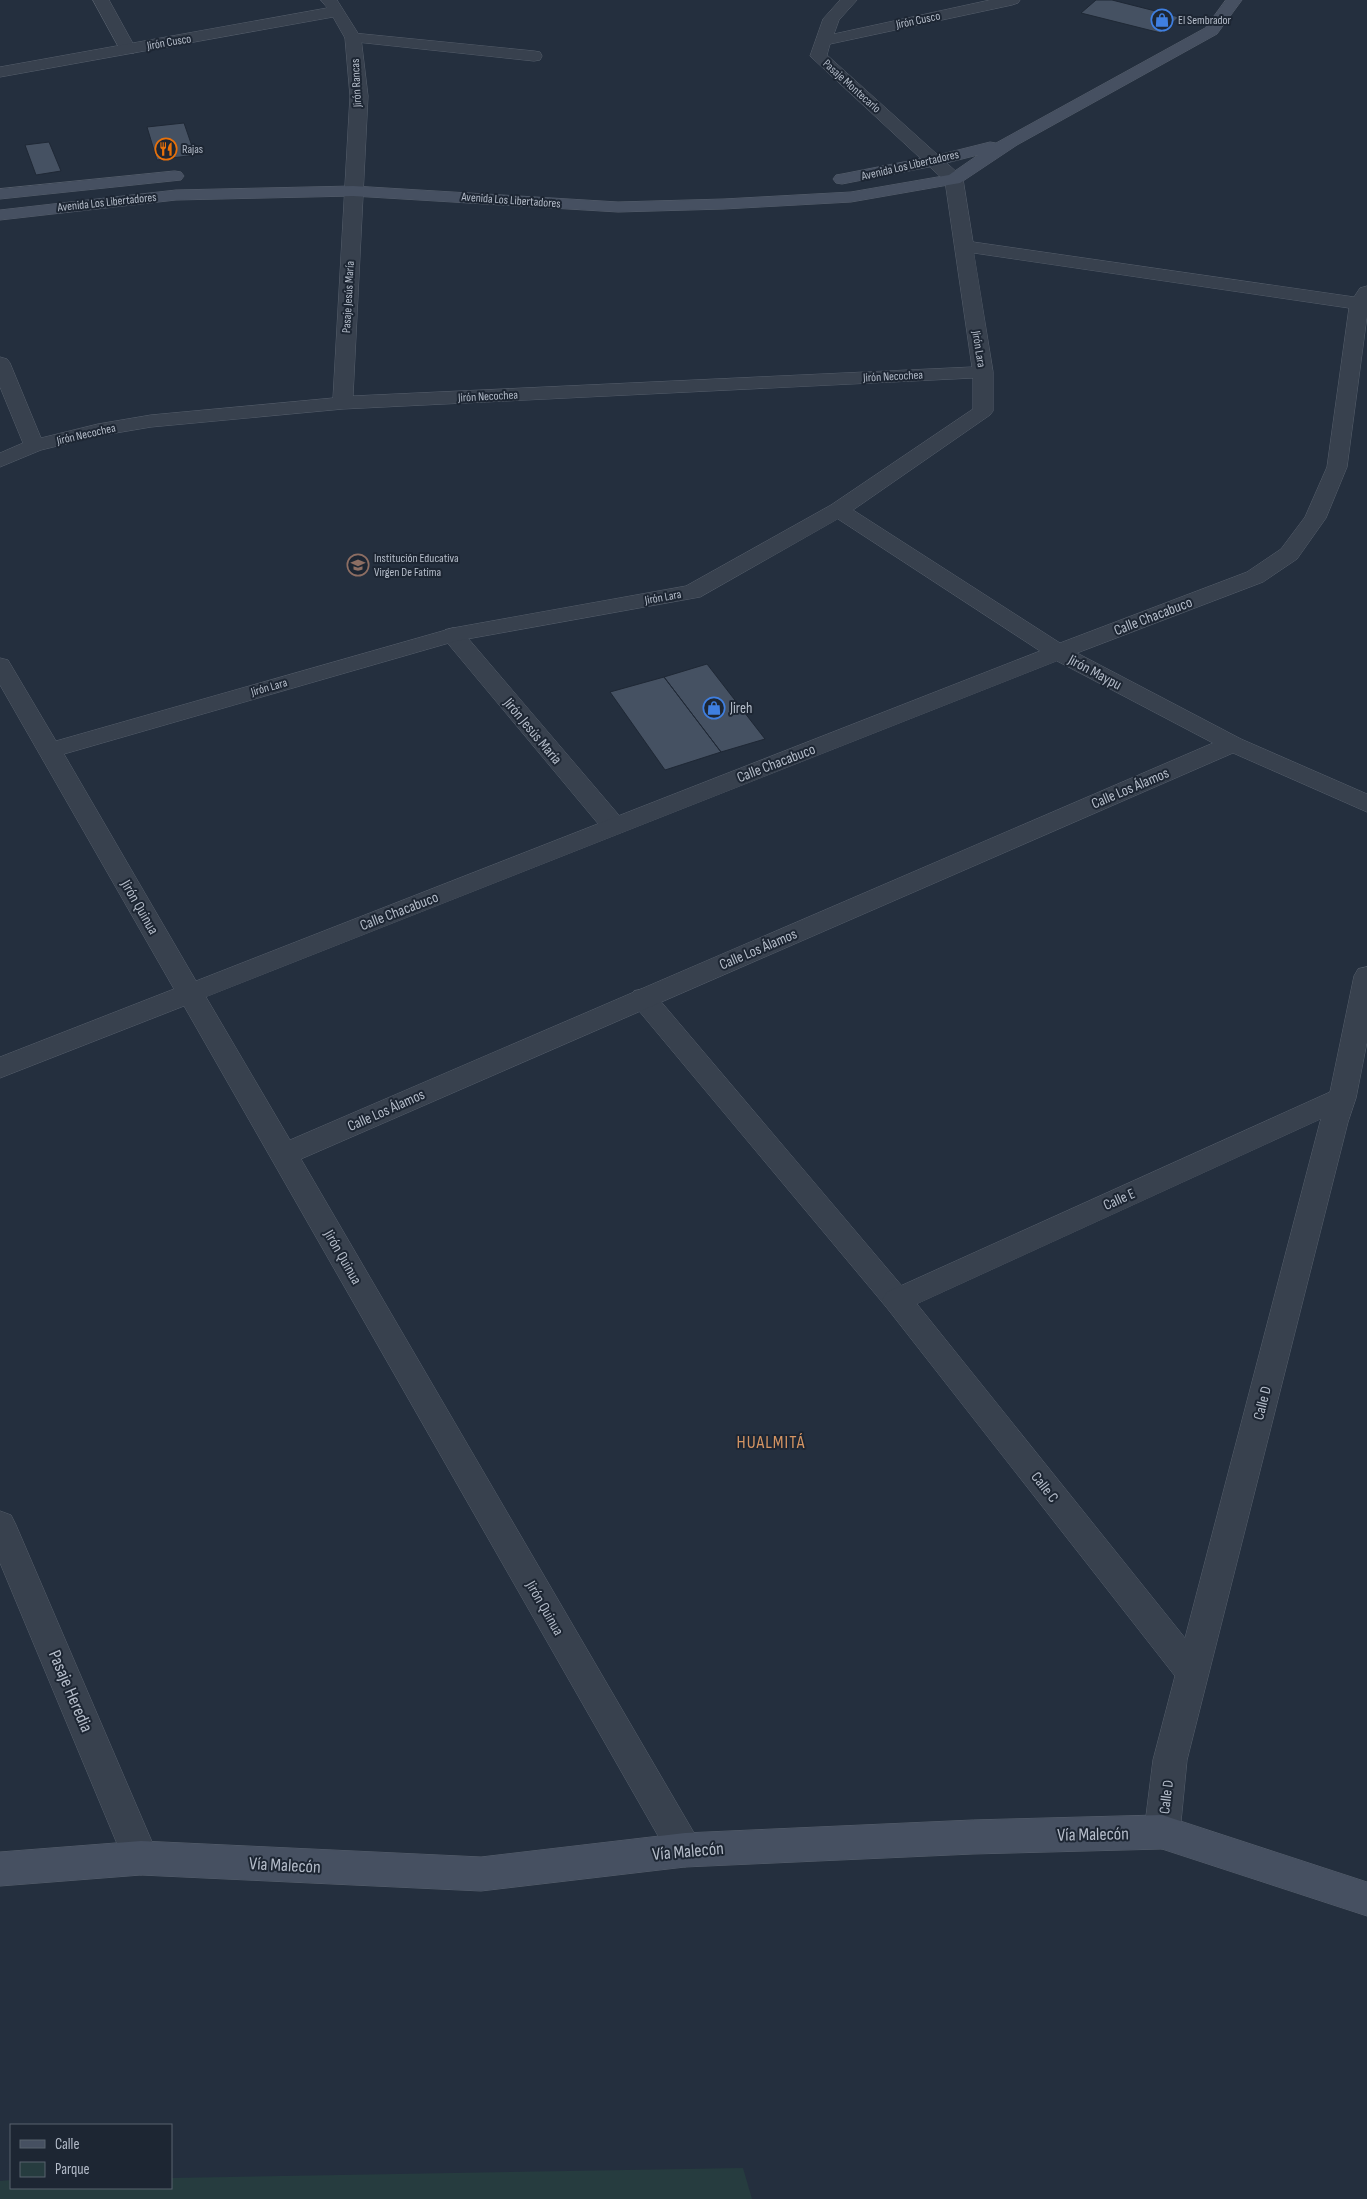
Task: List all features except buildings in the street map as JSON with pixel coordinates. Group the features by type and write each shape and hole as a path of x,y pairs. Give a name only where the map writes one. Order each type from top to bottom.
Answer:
{"street":[{"path":"101,0 128,49"},
{"name":"Pasaje Montecarlo","path":"849,0 831,19 818,56 934,161"},
{"name":"Jirón Cusco","path":"823,41 1012,0"},
{"name":"Avenida Los Libertadores","path":"0,215 176,195 354,182 618,207 724,204 851,197 954,179 1011,141 1212,32 1234,0"},
{"name":"Jirón Cusco","path":"0,72 128,49 334,6"},
{"name":"Jirón Rancas","path":"334,6 353,38 359,96 354,182"},
{"path":"353,38 534,56"},
{"name":"Avenida Los Libertadores","path":"827,180 847,179 934,161 1011,141"},
{"path":"934,161 954,179"},
{"name":"Avenida Los Libertadores","path":"336,173 354,182 374,174"},
{"name":"Avenida Los Libertadores","path":"0,194 191,175"},
{"name":"Jirón Lara","path":"50,750 452,635 692,592 840,510 983,411 983,372 954,179"},
{"name":"Pasaje Jesús María","path":"343,402 354,182"},
{"name":"Avenida Los Libertadores","path":"559,186 618,190 738,186"},
{"path":"964,246 1363,298"},
{"name":"Calle Chacabuco","path":"0,1068 1058,652 1255,577 1289,554 1315,518 1337,467 1363,298"},
{"path":"0,363 34,446"},
{"name":"Jirón Necochea","path":"0,462 34,446 98,430 152,421 343,402 983,372"},
{"name":"Jirón Maypu","path":"840,510 1058,652 1233,744 1367,804"},
{"name":"Jirón Jesús María","path":"452,635 614,826"},
{"name":"Jirón Quinua","path":"0,665 685,1850"},
{"name":"Calle Los Álamos","path":"283,1155 1233,744"},
{"name":"Calle D","path":"1162,1832 1170,1760 1334,1122 1342,1098 1367,976"},
{"name":"Calle C","path":"644,998 897,1300 1193,1674"},
{"name":"Calle E","path":"897,1300 1342,1098"},
{"name":"Pasaje Heredia","path":"0,1525 141,1858"},
{"name":"Vía Malecón","path":"0,1869 141,1858 480,1874 685,1850 973,1837 1162,1832 1367,1900"}],"green space":[{"path":"743,2168 752,2199 0,2199 0,2181 10,2180 10,2189 172,2189 172,2178"}],"place":[{"name":"El Sembrador","path":"1162,20"},
{"name":"Rajas","path":"166,149"},
{"name":"Institución Educativa Virgen De Fatima","path":"358,565"},
{"name":"Jireh","path":"714,708"}],"district":[{"name":"HUALMITÁ","path":"771,1442"}]}
